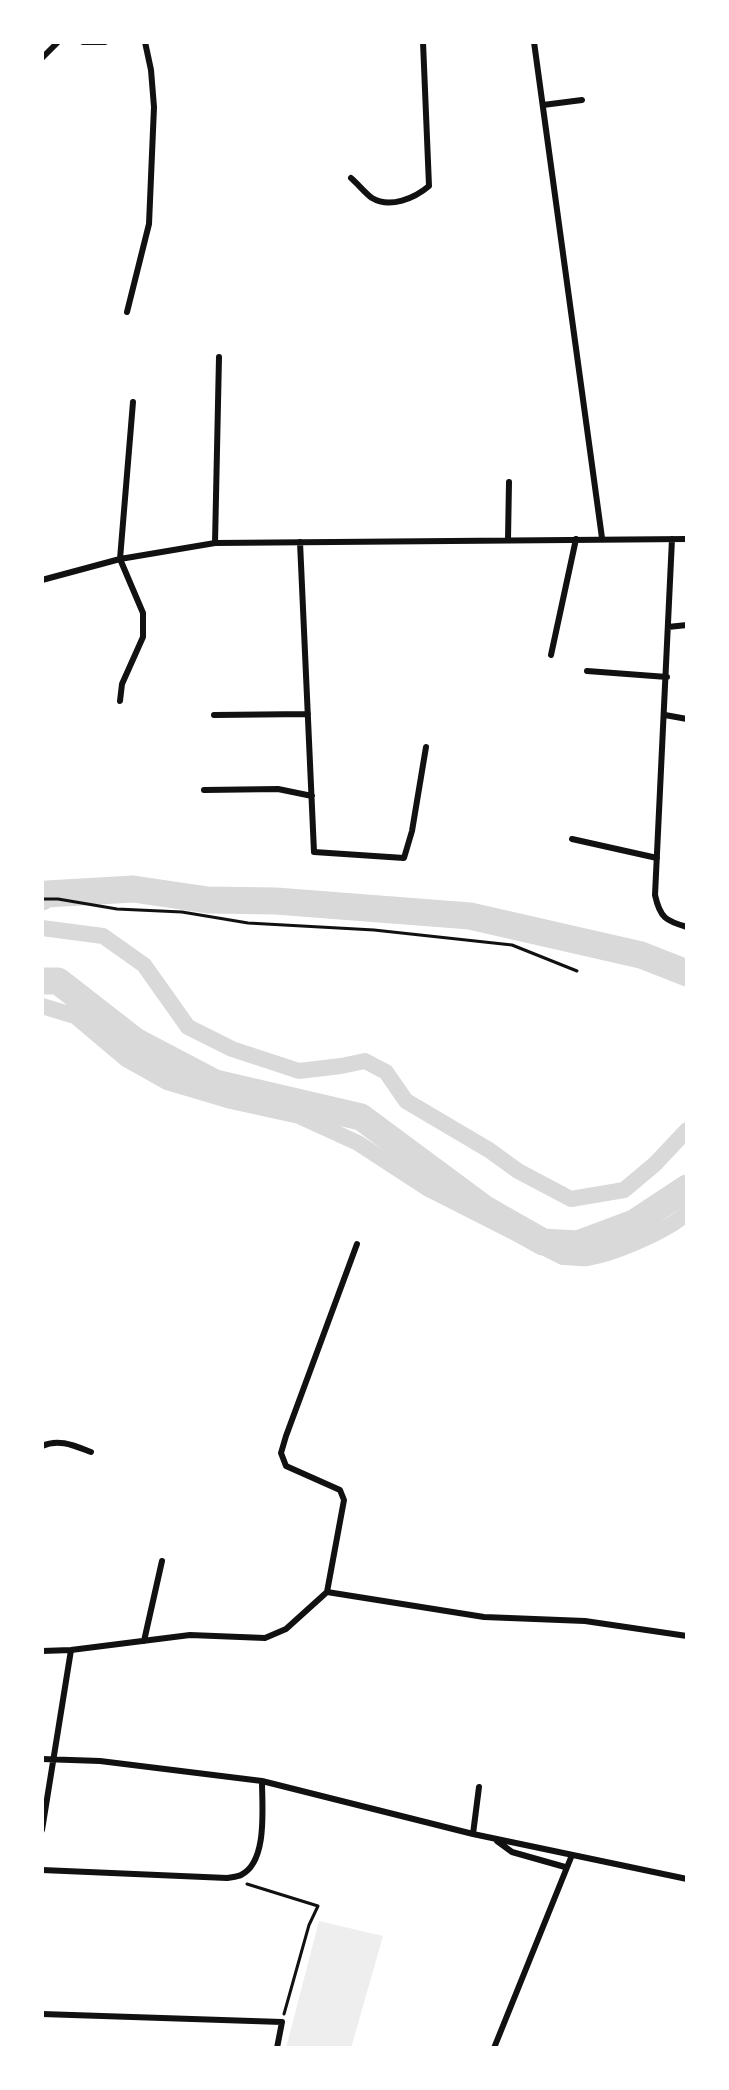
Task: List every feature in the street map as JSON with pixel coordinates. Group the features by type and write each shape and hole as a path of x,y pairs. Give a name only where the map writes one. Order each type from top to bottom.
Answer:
{"street":[{"path":"42,58 58,42"},
{"path":"83,42 105,42"},
{"path":"127,312 149,224 154,107 151,70 145,42"},
{"path":"351,178 373,199 389,203 417,196 429,186 423,42"},
{"path":"534,42 602,538"},
{"path":"543,105 582,100"},
{"path":"215,543 219,357"},
{"path":"120,702 122,684 143,637 143,613 120,559 133,402"},
{"path":"508,539 509,482"},
{"path":"551,655 576,539"},
{"path":"672,539 655,895 658,909 667,921 687,927"},
{"path":"42,580 120,559 215,543 687,539"},
{"path":"300,542 314,852 404,858 412,831 426,747"},
{"path":"668,627 687,625"},
{"path":"587,671 666,677"},
{"path":"214,715 308,714"},
{"path":"665,715 687,719"},
{"path":"204,790 278,789 312,796"},
{"path":"572,839 657,858"},
{"path":"42,1651 71,1650 190,1635 265,1638 286,1629 327,1592 344,1500 340,1490 286,1466 281,1454 357,1244"},
{"path":"42,1446 50,1442 66,1443 91,1452"},
{"path":"144,1641 162,1561"},
{"path":"327,1592 484,1617 585,1621 687,1636"},
{"path":"42,1830 71,1650"},
{"path":"42,1759 100,1761 262,1781 473,1834 687,1879"},
{"path":"42,1870 227,1878 241,1875 255,1863 261,1840 262,1781"},
{"path":"473,1834 479,1787"},
{"path":"493,1838 512,1852 565,1867"},
{"path":"494,2048 565,1867 572,1855"},
{"path":"42,2014 282,2022 277,2048"}],"path":[{"path":"42,900 58,899 117,909 182,912 248,923 374,930 512,945 577,970"},
{"path":"227,1878 318,1906 309,1926 282,2022"}],"shaded area":[{"path":"319,1921 383,1936 351,2048 286,2048"}],"waterway":[{"path":"42,897 47,894 133,889 208,900 276,901 470,916 641,955 687,973"},
{"path":"42,928 103,936 144,965 188,1027 232,1049 299,1071 365,1061 386,1072 406,1101 489,1150 518,1171 571,1199 624,1190 655,1164 687,1130"},
{"path":"42,981 58,981 135,1041 215,1083 361,1117 485,1209 543,1242 578,1244 634,1223 687,1188"},
{"path":"42,1006 75,1016 126,1059 167,1082 231,1101 299,1116 358,1143 427,1188 563,1257 587,1258 611,1252 654,1234 687,1213"}]}
